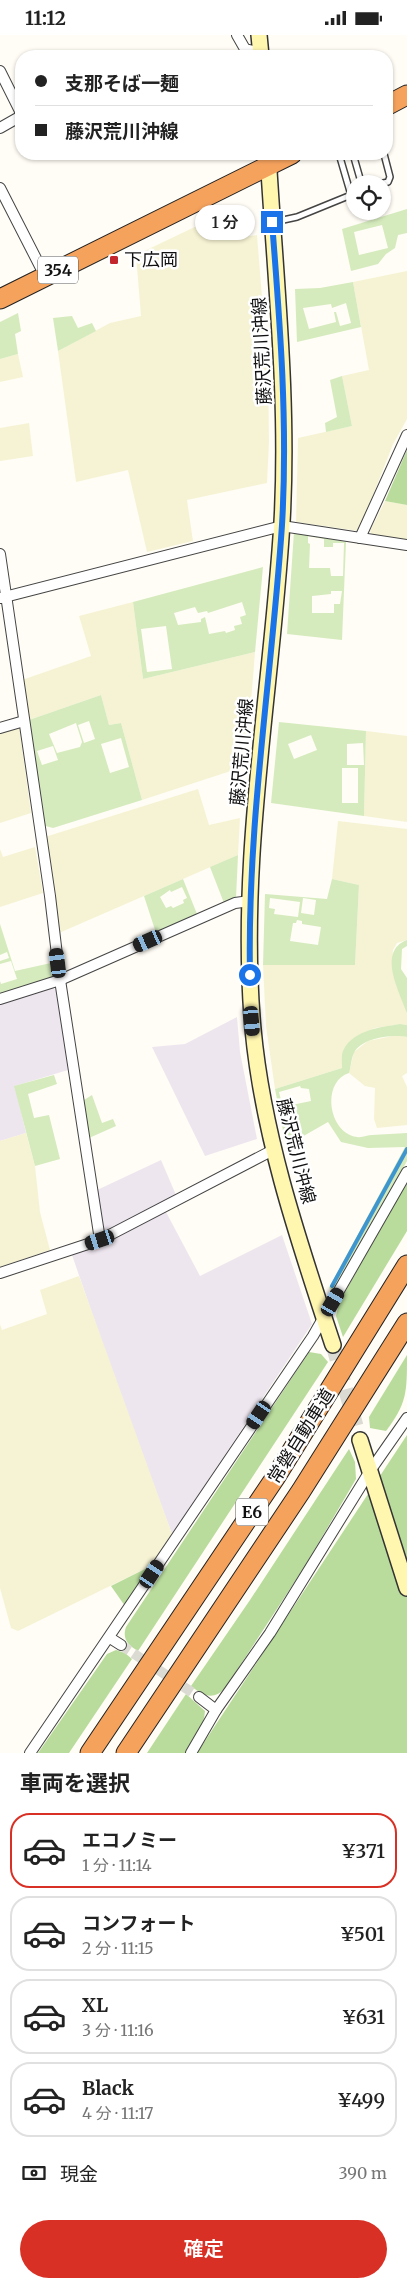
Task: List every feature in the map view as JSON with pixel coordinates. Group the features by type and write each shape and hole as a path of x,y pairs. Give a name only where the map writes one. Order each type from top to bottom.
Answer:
{"highway":[{"path":"393,102 407,95"},
{"name":"354","path":"0,299 268,160"},
{"name":"常磐自動車道","path":"90,1753 275,1478 407,1265"},
{"name":"常磐自動車道","path":"126,1753 296,1499 407,1323"}],"main road":[{"path":"259,35 260,50"},
{"name":"藤沢荒川沖線","path":"268,160 284,386 285,437 282,526 256,804 250,901 250,967 253,1031 275,1149 297,1231 333,1345"},
{"path":"360,1440 407,1588"}],"street":[{"path":"237,35 245,49 248,50"},
{"path":"0,71 15,102"},
{"path":"0,128 15,118"},
{"path":"0,187 45,276"},
{"path":"360,538 407,435"},
{"path":"3,598 282,526 407,545"},
{"path":"0,554 3,598 24,721 50,897 60,980 100,1240"},
{"path":"0,728 24,721"},
{"path":"0,999 60,980 235,903 250,901"},
{"path":"0,1273 100,1240 275,1149"},
{"path":"30,1753 110,1638 324,1317 407,1172"},
{"path":"191,1753 216,1710 270,1633 370,1471 407,1418"},
{"path":"110,1638 121,1645"},
{"path":"199,1697 216,1710"}],"lane":[{"path":"272,222 297,217 351,195 341,160"},
{"path":"355,160 359,175"},
{"path":"386,160 389,175"}],"shaded area":[{"path":"222,214 224,240 257,235 268,372 269,442 267,483 187,500 193,541 147,552 128,470 76,482 58,351 110,323 141,316 136,255"},
{"path":"407,271 407,419 393,444 359,531 296,522 298,438 352,426 342,376 369,370 353,282"},
{"path":"18,354 23,377 0,382 0,359"},
{"path":"29,423 33,456 0,461 0,428"},
{"path":"385,501 407,505 407,541 373,536 370,531"},
{"path":"133,602 143,679 255,652 246,766 142,800 121,723 109,725 101,695 29,720 22,680 91,656 79,616"},
{"path":"19,725 31,813 0,823 0,731"},
{"path":"366,731 407,736 407,822 364,816"},
{"path":"198,789 209,825 240,818 238,855 59,933 45,837"},
{"path":"338,821 407,829 407,940 397,943 393,950 392,962 393,972 407,1013 407,1025 400,1024 375,1028 362,1034 349,1043 342,1068 275,1089 266,1026 263,965 355,965 359,885 332,879"},
{"path":"35,847 43,893 0,907 0,849 3,857"},
{"path":"53,988 57,991 68,1070 15,1086 26,1133 0,1141 0,1004"},
{"path":"237,1017 240,1052 257,1139 205,1156 152,1047 185,1044"},
{"path":"397,1035 407,1037 407,1073 402,1076 407,1087 407,1125 377,1128 374,1119 375,1088 365,1086 349,1073 354,1052 368,1041"},
{"path":"26,1133 35,1166 40,1212 50,1250 0,1267 0,1141"},
{"path":"161,1160 176,1195 107,1231 103,1229 95,1191"},
{"path":"166,1212 200,1276 282,1235 312,1324 172,1534 122,1400 72,1255 95,1247"},
{"path":"79,1276 172,1534 151,1566 18,1631 11,1628 0,1588 0,1324 2,1330 47,1314 40,1290"}],"green space":[{"path":"407,209 407,233 398,235 395,248 386,254 378,264 351,271 342,229 371,220 391,220 391,214","holes":["382,225 388,248 359,255 354,232"]},
{"path":"353,282 361,327 297,342 295,289 320,288","holes":["346,303 351,323 340,326 336,312 334,312 336,322 309,329 303,308 331,304 332,308"]},
{"path":"18,313 21,331 15,334 18,354 0,359 0,322"},
{"path":"72,316 78,328 92,323 96,331 58,351 53,318"},
{"path":"342,376 352,426 326,432 325,423 337,417 330,380"},
{"path":"407,450 407,505 385,501"},
{"path":"294,532 346,542 342,640 287,634","holes":["308,536 324,539 324,547 333,547 333,543 344,543 343,576 331,576 330,568 309,568 310,544 308,543","331,591 342,591 340,604 334,604 334,613 312,613 312,596 331,594"]},
{"path":"263,567 255,652 143,679 133,602","holes":["242,602 246,615 240,617 242,624 234,626 235,630 226,633 225,631 209,634 205,617 201,619 201,622 178,625 174,613 195,607 198,613 207,611 208,613","166,626 172,669 147,672 141,629"]},
{"path":"101,695 109,725 121,723 142,800 53,828 42,825 29,720","holes":["89,721 95,739 84,743 78,725","76,723 82,742 80,747 57,753 49,734","121,738 129,767 110,773 101,744","53,746 58,760 42,765 37,751"]},
{"path":"279,722 366,731 364,816 271,803","holes":["311,735 317,750 294,759 288,744","363,743 364,765 347,765 347,744","342,768 358,768 358,803 342,803"]},
{"path":"238,855 236,898 224,903 210,867"},
{"path":"183,879 197,914 156,933 144,896","holes":["182,887 187,898 183,900 184,903 173,908 171,906 166,908 160,897 170,890 171,892"]},
{"path":"332,879 359,885 355,965 263,965 265,894 327,899","holes":["270,898 300,902 298,917 274,914 275,909 269,908","303,898 316,900 314,915 301,913","297,920 302,921 302,924 321,927 318,945 290,941 293,923 296,923"]},
{"path":"0,924 15,971 51,963 53,979 0,995 0,981 1,984 17,979 11,961 0,964 0,961 9,958 7,952 0,955"},
{"path":"407,940 407,946 402,949 401,969 407,978 407,1013 396,983 392,962 393,953 398,945"},
{"path":"400,1024 407,1025 407,1037 378,1038 363,1044 353,1055 349,1073 340,1078 334,1086 332,1107 334,1117 340,1127 347,1133 357,1137 407,1133 407,1161 333,1291 329,1288 405,1147 368,1148 341,1142 328,1122 286,1146 275,1089 342,1068 343,1051 354,1037 377,1028","holes":["300,1086 301,1088 309,1089 311,1101 287,1106 286,1103 282,1104 279,1092"]},
{"path":"54,1075 57,1084 28,1094 34,1118 49,1115 60,1159 35,1166 14,1086"},
{"path":"92,1095 102,1123 113,1119 116,1126 89,1138 84,1100"},
{"path":"407,1181 407,1231 343,1337 336,1316 339,1303"},
{"path":"309,1352 321,1354 328,1362 138,1651 125,1638 126,1627"},
{"path":"407,1355 406,1388 398,1413 386,1431 370,1428 369,1417"},
{"path":"407,1435 407,1753 197,1753"},
{"path":"349,1449 355,1462 356,1479 305,1566 226,1687 213,1695 200,1692 191,1686"},
{"path":"151,1566 125,1606 111,1586"},
{"path":"116,1650 125,1653 132,1659 69,1753 38,1753 107,1654"},
{"path":"186,1694 205,1711 201,1728 193,1743 186,1753 147,1753"}],"waterway":[{"path":"332,1286 407,1149"}],"tunnel":[{"path":"333,1345 360,1440"},
{"path":"121,1645 199,1697"}],"place":[{"name":"下広岡","path":"114,260"}],"route":[{"path":"250,975 250,901 256,804 282,526 284,484 284,386 272,222"}]}
